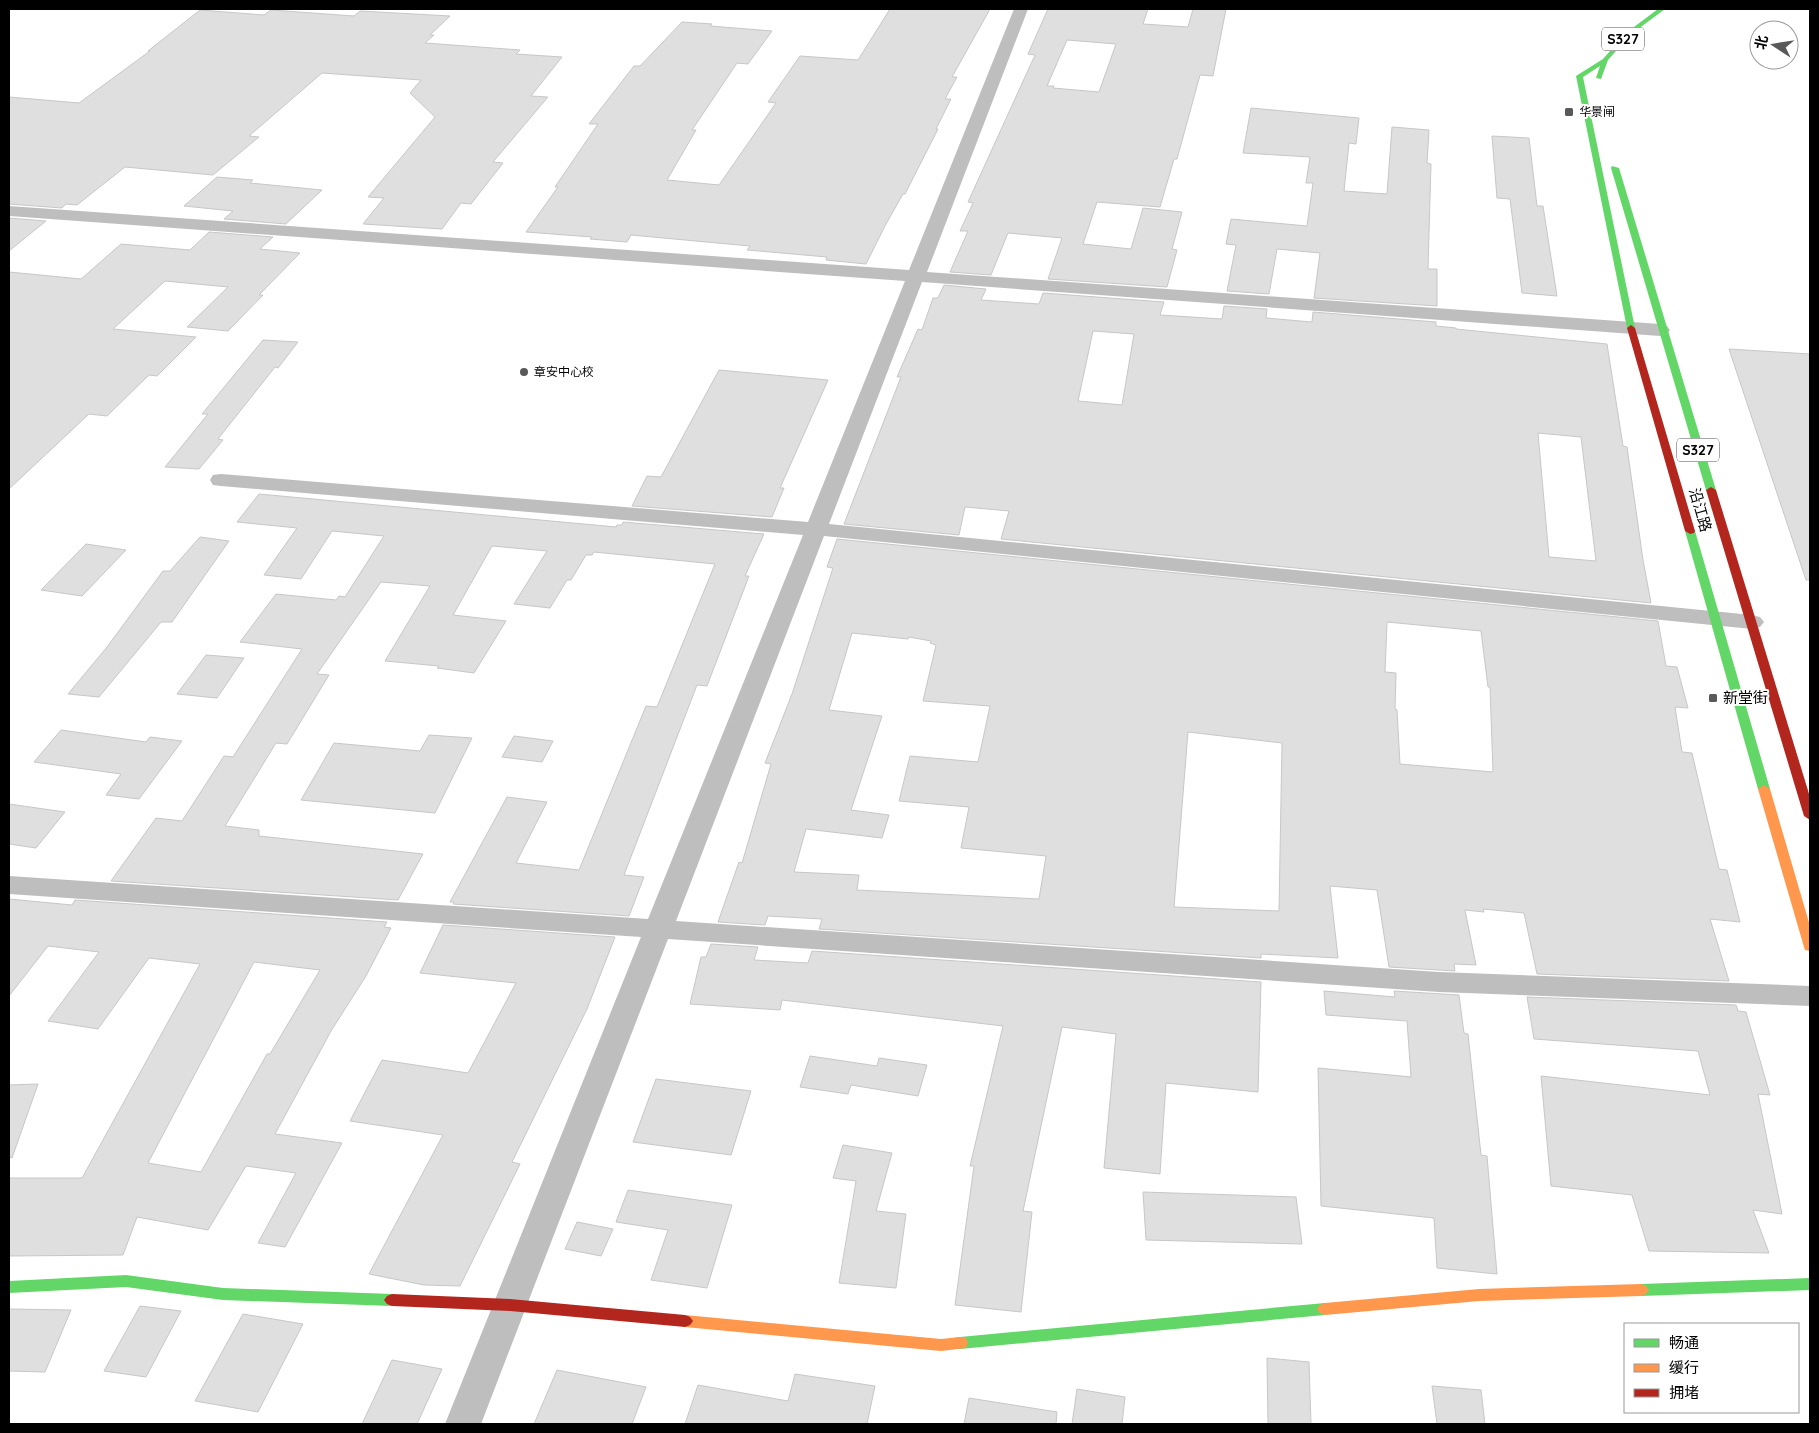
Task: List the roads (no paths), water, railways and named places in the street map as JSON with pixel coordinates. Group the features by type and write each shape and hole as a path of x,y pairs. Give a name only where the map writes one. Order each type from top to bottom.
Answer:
{"main road":[{"name":"S327","path":"1598,86 1605,60 1628,34 1662,9"},
{"name":"沿江路","path":"1605,60 1579,76 1631,328 1810,947"},
{"name":"沿江路","path":"1612,158 1660,330 1752,622 1810,816"},
{"path":"9,1287 126,1281 223,1294 510,1305 941,1345 1479,1295 1810,1284"}],"street":[{"path":"463,1424 1021,9"},
{"path":"9,211 914,278 1660,330"},
{"path":"222,480 816,529 1752,622"},
{"path":"9,884 1439,982 1810,996"}],"place":[{"name":"华景闸","path":"1569,112"},
{"name":"章安中心校","path":"524,372"},
{"name":"新堂街","path":"1713,698"}]}
